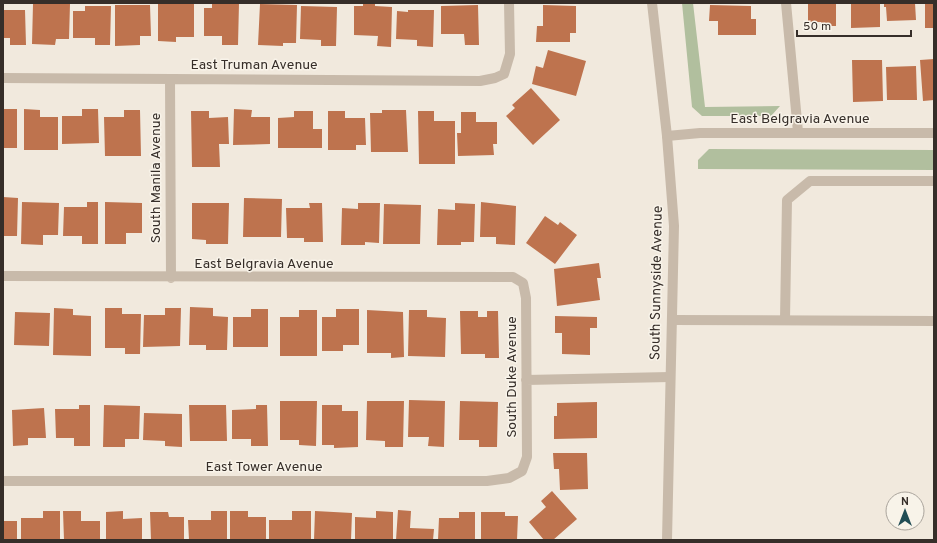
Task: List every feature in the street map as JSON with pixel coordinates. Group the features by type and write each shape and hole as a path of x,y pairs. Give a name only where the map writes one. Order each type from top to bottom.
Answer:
{"street":[{"name":"East Truman Avenue","path":"3,78 480,80 495,78 504,74 510,54 509,3"},
{"name":"South Sunnyside Avenue","path":"652,3 667,136 674,226 666,540"},
{"path":"786,3 798,132"},
{"name":"South Manila Avenue","path":"170,79 171,278"},
{"name":"East Belgravia Avenue","path":"667,136 700,133 934,133"},
{"path":"785,320 787,200 810,181 934,181"},
{"name":"East Belgravia Avenue","path":"3,276 171,278 513,277 523,283"},
{"name":"South Duke Avenue","path":"522,471 527,457 526,298 523,283"},
{"path":"672,320 934,321"},
{"path":"526,380 670,377"},
{"name":"East Tower Avenue","path":"3,481 487,480 509,478 522,471"}],"green space":[{"path":"682,3 693,3 705,107 780,106 771,116 702,116 692,107"},
{"path":"709,149 934,150 934,170 698,169 698,160"}],"building":[{"path":"158,3 194,3 194,37 176,37 176,42 158,41"},
{"path":"212,3 239,3 238,45 222,45 222,36 204,36 204,8 212,8"},
{"path":"363,3 375,3 375,6 392,7 391,47 377,46 378,36 354,35 354,6 363,6"},
{"path":"808,3 836,3 836,26 821,26 821,22 808,22"},
{"path":"851,3 880,3 880,27 851,28"},
{"path":"884,3 915,3 916,20 887,21 886,7 884,7"},
{"path":"925,3 934,3 934,28 925,28"},
{"path":"33,4 70,4 69,39 56,39 55,45 32,44"},
{"path":"260,4 297,5 296,43 283,43 283,46 258,45"},
{"path":"115,5 150,5 151,36 140,36 140,45 115,46"},
{"path":"478,5 479,45 465,45 464,34 441,34 441,6"},
{"path":"543,5 576,6 576,33 570,33 570,42 536,42 537,26 543,26"},
{"path":"710,5 751,6 751,19 756,19 756,35 718,35 718,21 709,21"},
{"path":"85,6 111,6 110,45 95,45 95,38 73,38 73,11 85,11"},
{"path":"301,6 337,7 336,46 321,46 321,40 300,39"},
{"path":"3,10 25,10 26,45 10,45 10,38 3,38"},
{"path":"408,10 434,10 433,47 417,46 417,40 396,39 397,11 408,12"},
{"path":"548,50 586,61 576,96 532,84 536,66 543,68"},
{"path":"934,59 934,100 923,101 920,60"},
{"path":"852,60 882,60 883,101 853,102"},
{"path":"916,66 917,100 887,100 886,67"},
{"path":"531,88 560,120 533,145 506,116 515,108 512,105"},
{"path":"3,109 17,109 17,148 3,148"},
{"path":"24,109 40,110 40,117 58,117 58,150 24,150"},
{"path":"82,109 98,109 99,143 62,144 62,116 82,116"},
{"path":"234,109 252,110 251,117 270,117 270,144 233,145"},
{"path":"124,110 140,110 141,156 105,156 104,117 124,117"},
{"path":"382,110 406,110 408,152 371,152 370,113 382,113"},
{"path":"191,111 209,111 209,118 228,117 229,144 219,144 220,167 192,167"},
{"path":"294,111 313,111 313,129 322,129 322,148 278,148 278,118 294,117"},
{"path":"328,111 345,111 345,118 365,118 366,145 356,145 356,150 328,150"},
{"path":"418,111 434,111 434,121 455,121 455,164 419,164"},
{"path":"461,112 476,112 476,122 497,122 497,144 493,144 494,155 458,156 457,133 461,133"},
{"path":"3,197 18,198 17,236 3,236"},
{"path":"244,198 282,199 281,237 243,237"},
{"path":"22,202 59,203 58,235 43,235 43,245 21,244"},
{"path":"87,202 98,202 98,244 82,244 82,236 63,236 64,207 87,207"},
{"path":"105,202 142,203 142,233 126,233 126,244 105,244"},
{"path":"481,202 516,206 515,245 496,244 496,237 480,237"},
{"path":"192,203 229,203 228,244 206,244 206,240 192,239"},
{"path":"309,203 322,203 323,242 304,242 304,238 287,238 286,208 310,208"},
{"path":"358,203 380,203 379,243 365,242 365,245 341,245 342,208 358,209"},
{"path":"455,203 475,204 474,242 461,242 461,245 437,245 438,209 455,210"},
{"path":"384,204 421,205 420,244 383,244"},
{"path":"545,216 558,225 560,222 577,235 555,264 526,243"},
{"path":"599,263 601,278 597,278 600,300 557,306 554,269"},
{"path":"190,307 213,308 213,316 228,317 227,350 206,350 206,345 189,345"},
{"path":"54,308 73,309 73,315 91,316 91,356 53,355"},
{"path":"105,308 122,308 122,314 141,314 140,354 125,354 125,348 105,348"},
{"path":"165,308 181,308 180,346 143,347 144,315 165,315"},
{"path":"251,309 268,309 268,347 233,347 233,317 251,317"},
{"path":"336,309 359,309 359,345 343,345 343,351 322,351 322,317 336,317"},
{"path":"299,310 317,310 317,356 280,356 280,317 299,317"},
{"path":"367,310 403,312 404,357 391,358 391,353 367,353"},
{"path":"409,310 427,310 427,317 446,318 445,357 408,356"},
{"path":"460,311 478,311 478,317 487,317 487,311 498,311 499,358 485,358 485,354 461,354"},
{"path":"15,312 50,313 49,346 14,345"},
{"path":"555,316 597,317 597,328 590,328 590,355 562,354 562,333 555,333"},
{"path":"409,400 445,401 444,447 428,446 429,437 408,437"},
{"path":"280,401 317,401 316,446 299,445 299,440 280,440"},
{"path":"367,401 404,401 403,447 385,447 385,441 366,440"},
{"path":"460,401 498,402 497,447 479,447 479,440 459,440"},
{"path":"597,402 597,438 554,439 554,416 557,416 557,403"},
{"path":"79,405 90,405 90,446 74,446 74,438 56,438 55,409 79,409"},
{"path":"104,405 140,406 139,439 125,439 125,447 103,447"},
{"path":"189,405 226,405 227,441 190,441"},
{"path":"256,405 267,405 268,446 251,446 251,439 232,439 232,410 256,409"},
{"path":"322,405 342,405 342,411 358,411 358,447 334,448 334,445 322,445"},
{"path":"44,408 46,438 28,438 28,445 13,446 12,410"},
{"path":"144,413 182,414 182,447 165,446 165,441 143,440"},
{"path":"553,453 587,453 588,489 560,490 559,469 554,469"},
{"path":"552,491 577,519 553,540 544,540 529,522 546,507 541,501"},
{"path":"398,510 411,511 410,528 434,529 433,540 396,540"},
{"path":"43,511 60,511 60,540 21,540 21,518 43,518"},
{"path":"63,511 81,511 81,521 100,521 100,540 64,540"},
{"path":"123,511 123,519 142,518 142,540 106,540 106,512"},
{"path":"211,511 227,511 227,540 189,540 188,520 211,520"},
{"path":"230,511 248,511 248,517 266,517 266,540 230,540"},
{"path":"292,511 311,511 311,540 269,540 269,520 292,520"},
{"path":"315,511 352,513 351,540 314,540"},
{"path":"376,511 393,512 393,540 355,540 355,517 376,518"},
{"path":"150,512 168,512 169,517 184,517 184,540 151,540"},
{"path":"459,512 475,512 475,540 438,540 439,518 459,518"},
{"path":"481,512 505,512 505,516 518,516 517,540 481,540"},
{"path":"3,521 17,521 17,540 3,540"}]}
